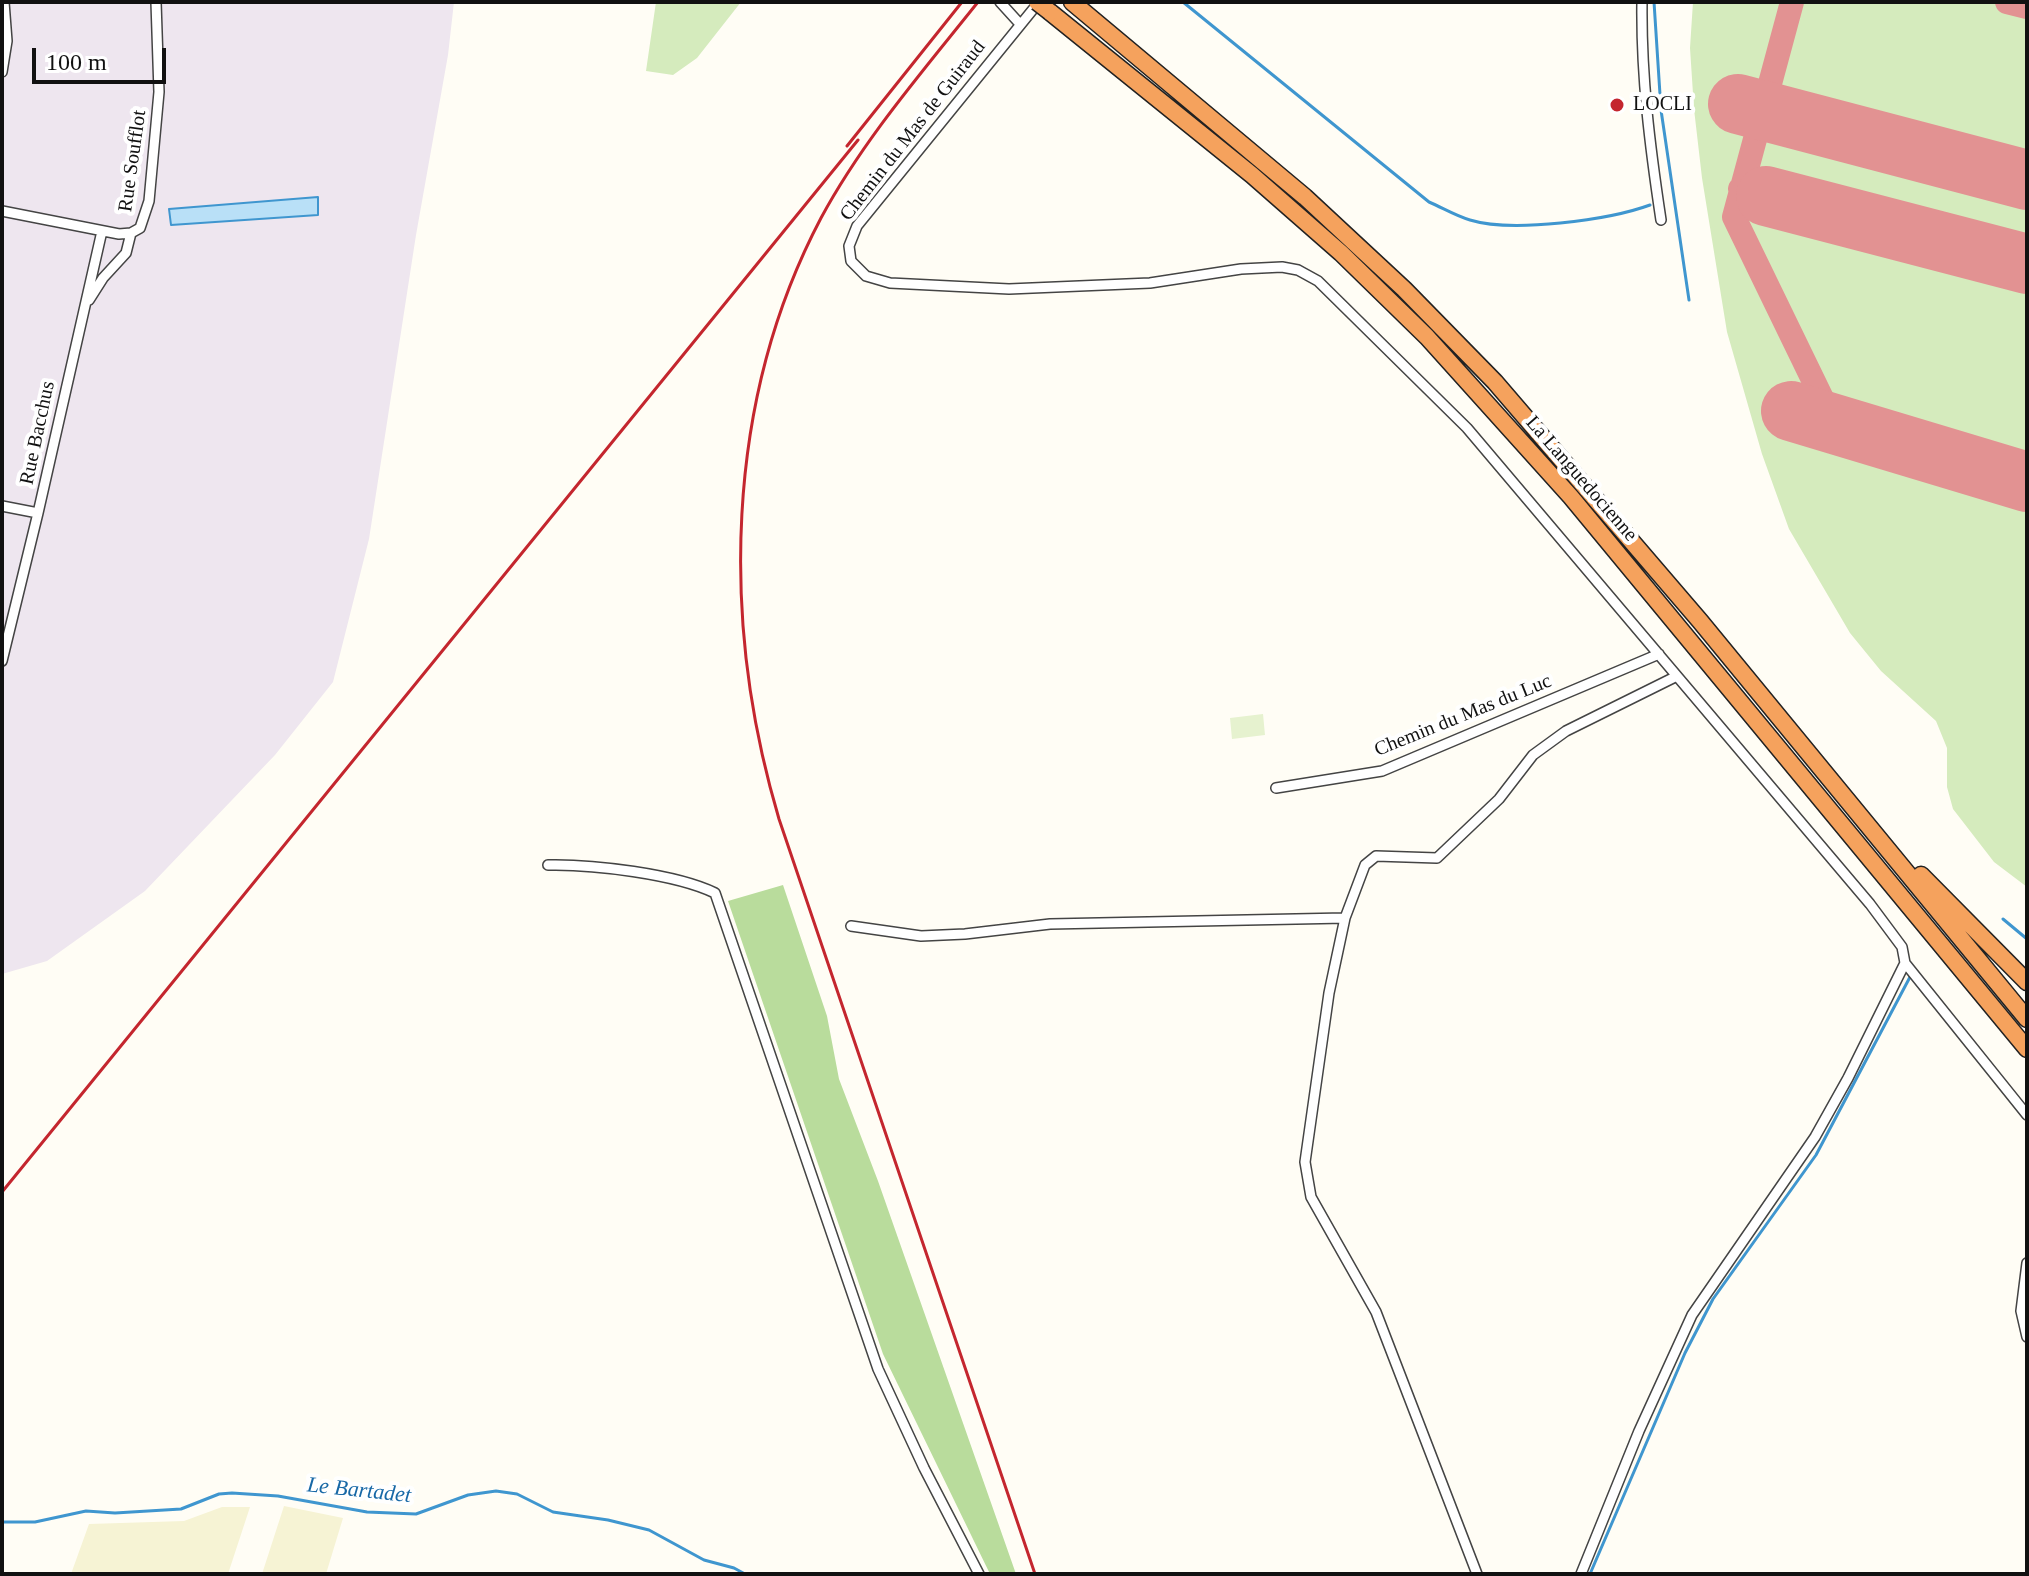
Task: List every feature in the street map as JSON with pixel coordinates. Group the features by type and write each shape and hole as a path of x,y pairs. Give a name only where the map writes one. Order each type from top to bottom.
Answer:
{"highway":[{"name":"La Languedocienne","path":"1072,2 1295,188 1439,323 1505,394 1643,554 2027,1019"},
{"name":"La Languedocienne","path":"1042,5 1263,184 1379,289 1448,359 1630,567 2027,1049"},
{"path":"1887,849 1913,867 2027,982"}],"street":[{"path":"2,72 7,41 4,2"},
{"name":"Rue Soufflot","path":"136,231 149,201 159,92 156,2"},
{"path":"1000,2 1020,24 1042,5"},
{"path":"1642,2 1641,53 1646,121 1661,220"},
{"name":"Chemin du Mas de Guiraud","path":"1020,24 857,226 849,246 851,261 866,276 890,283 1009,289 1150,283 1241,269 1282,267 1298,270 1318,281 1467,428 1659,654"},
{"path":"2,211 102,231 136,231"},
{"name":"Rue Bacchus","path":"2,661 102,231"},
{"name":"Rue Bacchus","path":"85,306 103,278 126,253 136,231"},
{"path":"2,506 38,513"},
{"path":"1659,654 1886,924 1902,947 1905,963 2027,1115"},
{"name":"Chemin du Mas du Luc","path":"1276,788 1382,771 1659,654"},
{"path":"1477,1574 1376,1312 1311,1197 1305,1162 1329,993 1345,918 1365,865 1376,856 1437,858 1499,799 1533,755 1566,731 1677,676"},
{"path":"548,865 615,870 700,886 715,893 878,1369 979,1574"},
{"path":"851,926 921,936 1050,924 1345,918"},
{"path":"1581,1574 1639,1431 1692,1315 1815,1137 1905,963"},
{"path":"2027,1263 2021,1311 2027,1337"}],"shaded area":[{"path":"2,2 454,2 369,539 333,682 275,755 145,891 47,961 2,974"},
{"path":"284,1506 343,1518 326,1574 262,1574"},
{"path":"222,1507 250,1507 228,1574 71,1574 89,1524 184,1521"}],"green space":[{"path":"656,2 741,2 697,58 673,75 646,71"},
{"path":"1693,2 2027,2 2027,887 1994,862 1953,809 1947,787 1947,748 1936,721 1881,671 1850,633 1789,529 1762,454 1727,332 1694,109 1690,48"},
{"path":"1263,714 1265,735 1232,739 1230,718"},
{"path":"783,885 827,1016 839,1079 1016,1574 990,1574 883,1354 728,901"}],"water":[{"path":"318,197 318,215 171,225 169,209"}],"waterway":[{"path":"1183,2 1429,202 1460,216 1488,224 1535,225 1610,216 1650,205"},
{"path":"1654,2 1661,110 1689,300"},
{"path":"2003,919 2027,939"},
{"path":"1590,1574 1685,1353 1713,1299 1816,1155 1910,977"},
{"name":"Le Bartadet","path":"2,1522 35,1522 86,1511 115,1513 181,1509 219,1494 232,1493 278,1496 367,1512 416,1514 468,1495 496,1491 517,1494 553,1512 649,1530 704,1560 745,1574"}],"taxiway":[{"path":"1792,2 1734,217 1835,425"},
{"path":"2007,2 2027,7"},
{"path":"1740,189 1766,196"}],"runway":[{"path":"1738,104 2027,180"},
{"path":"1766,196 2027,264"},
{"path":"1791,411 2027,482"}],"railway":[{"path":"847,146 962,2"},
{"path":"978,2 856,161 821,218 789,289 765,362 750,438 742,514 741,592 747,669 760,745 779,819 1035,1574"},
{"path":"2,1192 858,140"}],"place":[{"name":"LOCLI","path":"1617,105"}]}
